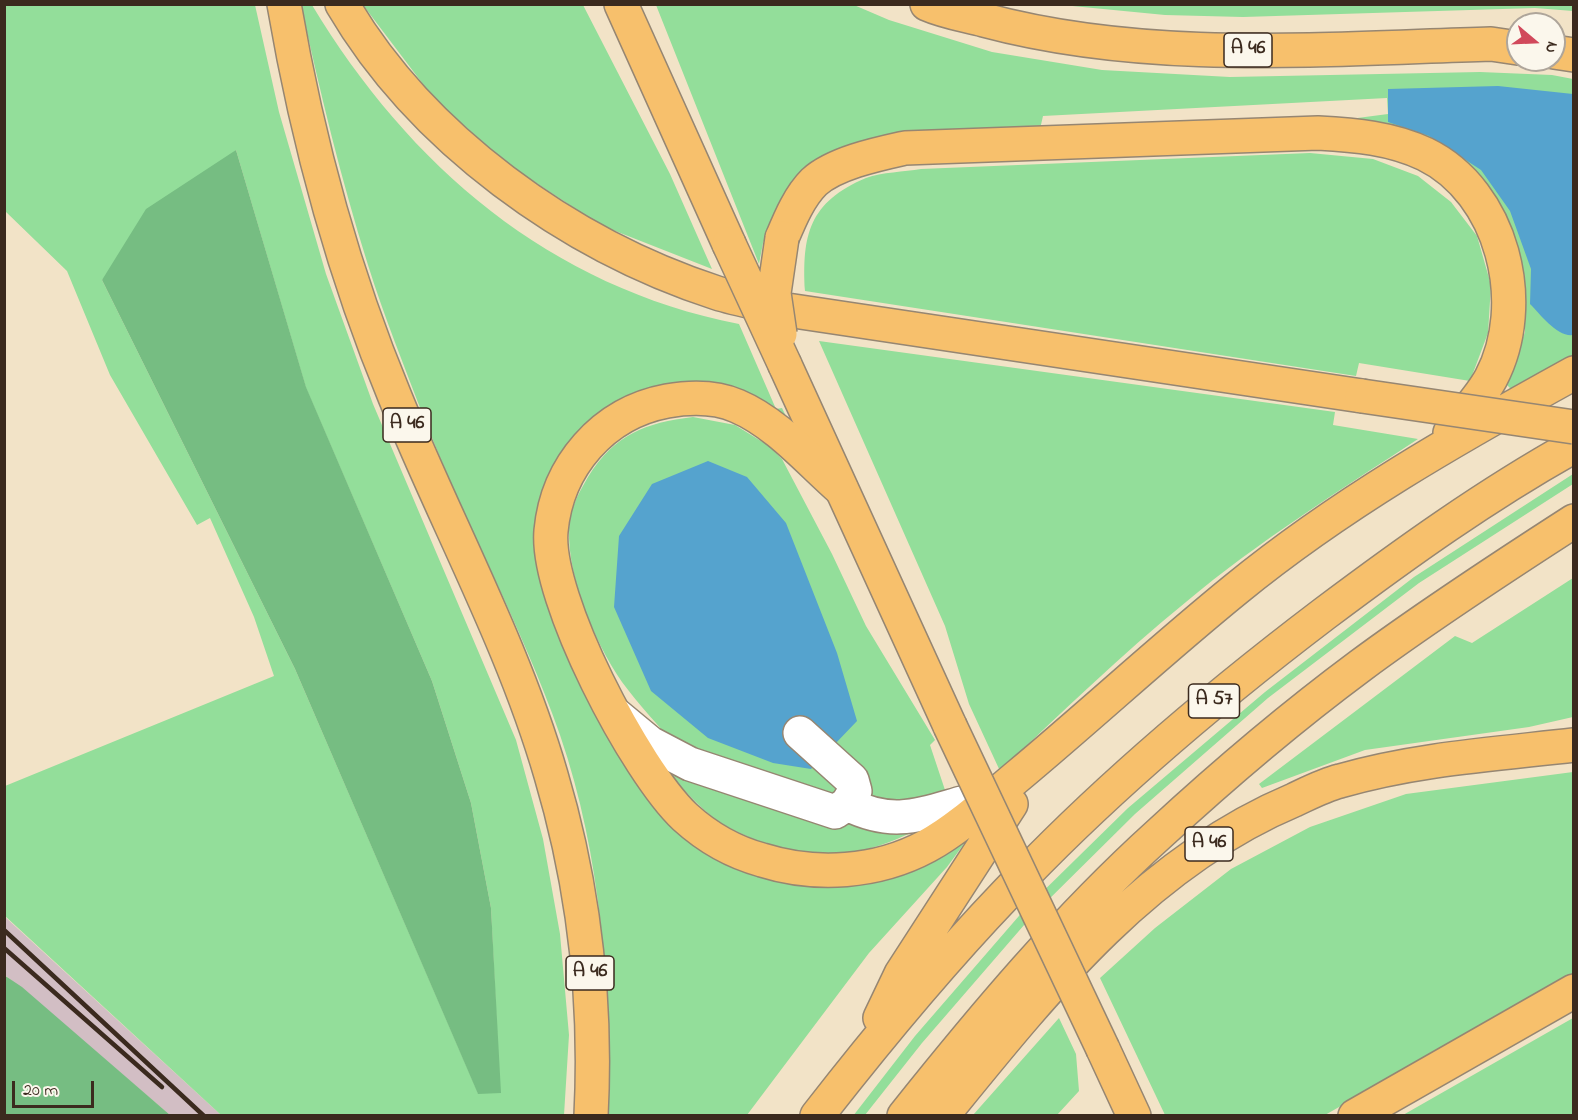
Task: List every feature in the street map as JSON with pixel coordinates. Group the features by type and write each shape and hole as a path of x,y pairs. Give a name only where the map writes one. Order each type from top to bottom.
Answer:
{"main road":[{"name":"A 46","path":"284,4 314,149 350,275 394,396 504,647 551,773 581,905 591,981 594,1061 591,1116"},
{"path":"342,4 363,39 427,114 488,170 564,221 633,260 717,293 787,310 1574,428"},
{"path":"621,4 950,726 1134,1116"},
{"name":"A 46","path":"927,4 1062,38 1122,45 1268,50 1506,43"},
{"path":"785,365 774,293 782,238 795,209 815,181 858,159 904,148 1318,132 1368,136 1401,144 1426,155 1448,170 1474,195 1490,224 1504,260 1510,297 1506,337 1491,378 1440,447"},
{"path":"842,489 766,423 735,405 693,397 650,405 610,423 580,454 560,492 551,533 556,579 572,620 613,713 630,746 657,787 686,818 722,845 760,860 800,870 840,870 881,864 927,846 965,820 1240,586 1345,507 1440,447 1574,373"},
{"name":"A 57","path":"818,1116 862,1059 1006,893 1123,779 1252,669 1393,562 1539,465 1574,446"},
{"path":"904,1116 1052,942 1157,835 1285,724 1359,666 1452,600 1574,521"},
{"path":"862,1059 901,974 1005,811 1055,745"},
{"name":"A 46","path":"942,1116 1038,999 1100,933 1201,849 1255,818 1338,781 1430,761 1574,745"},
{"path":"1355,1116 1574,991"}],"lane":[{"path":"613,713 650,743 690,764 835,812 846,804 855,791 852,780 800,734"},
{"path":"846,804 884,818 919,815 962,803"}],"shaded area":[{"path":"4,916 221,1115 170,1115 5,975"}],"green space":[{"path":"1573,4 1573,11 1535,8 1243,17 1165,15 1062,5"},
{"path":"4,5 255,5 279,112 326,274 373,404 516,740 543,839 560,934 569,1035 564,1115 221,1115 5,916 5,786 274,676 254,617 210,518 197,525 110,375 67,271 5,211","holes":["236,150 306,388 432,681 471,803 491,908 500,1093 478,1093 295,669 102,280"]},
{"path":"301,5 312,5 350,63 393,118 440,167 491,211 546,249 606,281 670,306 739,324 776,409 782,408 797,439 635,394 539,517 596,703 747,866 969,837 947,867 869,953 747,1115 609,1115 608,1019 601,923 586,828 574,781 560,735 529,655 440,458 381,303 340,168"},
{"path":"363,5 583,5 670,174 712,269 600,225 509,165 435,100"},
{"path":"656,5 854,5 889,20 992,52 1102,70 1230,77 1480,72 1552,75 1573,79 1573,358 1514,392 1507,385 1525,332 1525,277 1506,216 1477,174 1438,143 1327,122 1388,114 1387,98 1043,116 1040,129 904,136 778,208 763,243 759,264"},
{"path":"236,150 306,387 432,681 471,803 491,908 501,1093 478,1094 295,669 102,280 146,209"},
{"path":"1310,153 1373,159 1418,176 1451,202 1477,236 1491,285 1488,333 1470,381 1359,363 1356,376 805,291 805,253 813,222 832,198 847,187 872,176 921,169"},
{"path":"819,341 1335,412 1333,425 1418,439 1300,517 1214,580 1115,663 1000,771 969,704 945,626"},
{"path":"693,417 735,425 769,446 782,459 832,554 866,626 935,740 930,745 952,811 927,825 880,845 856,852 807,854 781,849 724,825 703,809 664,769 678,748 622,682 611,666 591,626 571,560 570,519 588,477 609,450 620,441 646,427"},
{"path":"1573,474 1573,484 1419,583 1268,698 1135,814 1031,917 922,1043 865,1115 853,1116 915,1036 1025,909 1128,808 1265,692 1414,577"},
{"path":"1573,578 1573,717 1529,727 1365,750 1262,788 1259,784 1455,636 1472,643"},
{"path":"1573,772 1573,974 1325,1115 1165,1115 1100,978 1155,928 1231,869 1310,827 1406,794"},
{"path":"4,975 22,987 170,1115 5,1115"},
{"path":"1059,1018 1076,1054 1079,1091 1057,1115 973,1115"},
{"path":"1573,1018 1573,1115 1403,1115"}],"water":[{"path":"1498,86 1573,94 1573,335 1561,333 1555,329 1530,304 1531,269 1510,211 1481,170 1429,136 1388,122 1388,89"},
{"path":"708,461 747,477 786,523 837,653 857,721 811,769 773,763 708,738 651,691 614,607 619,536 652,484"}],"railway":[{"path":"4,930 204,1116"},
{"path":"4,948 162,1087"}]}
